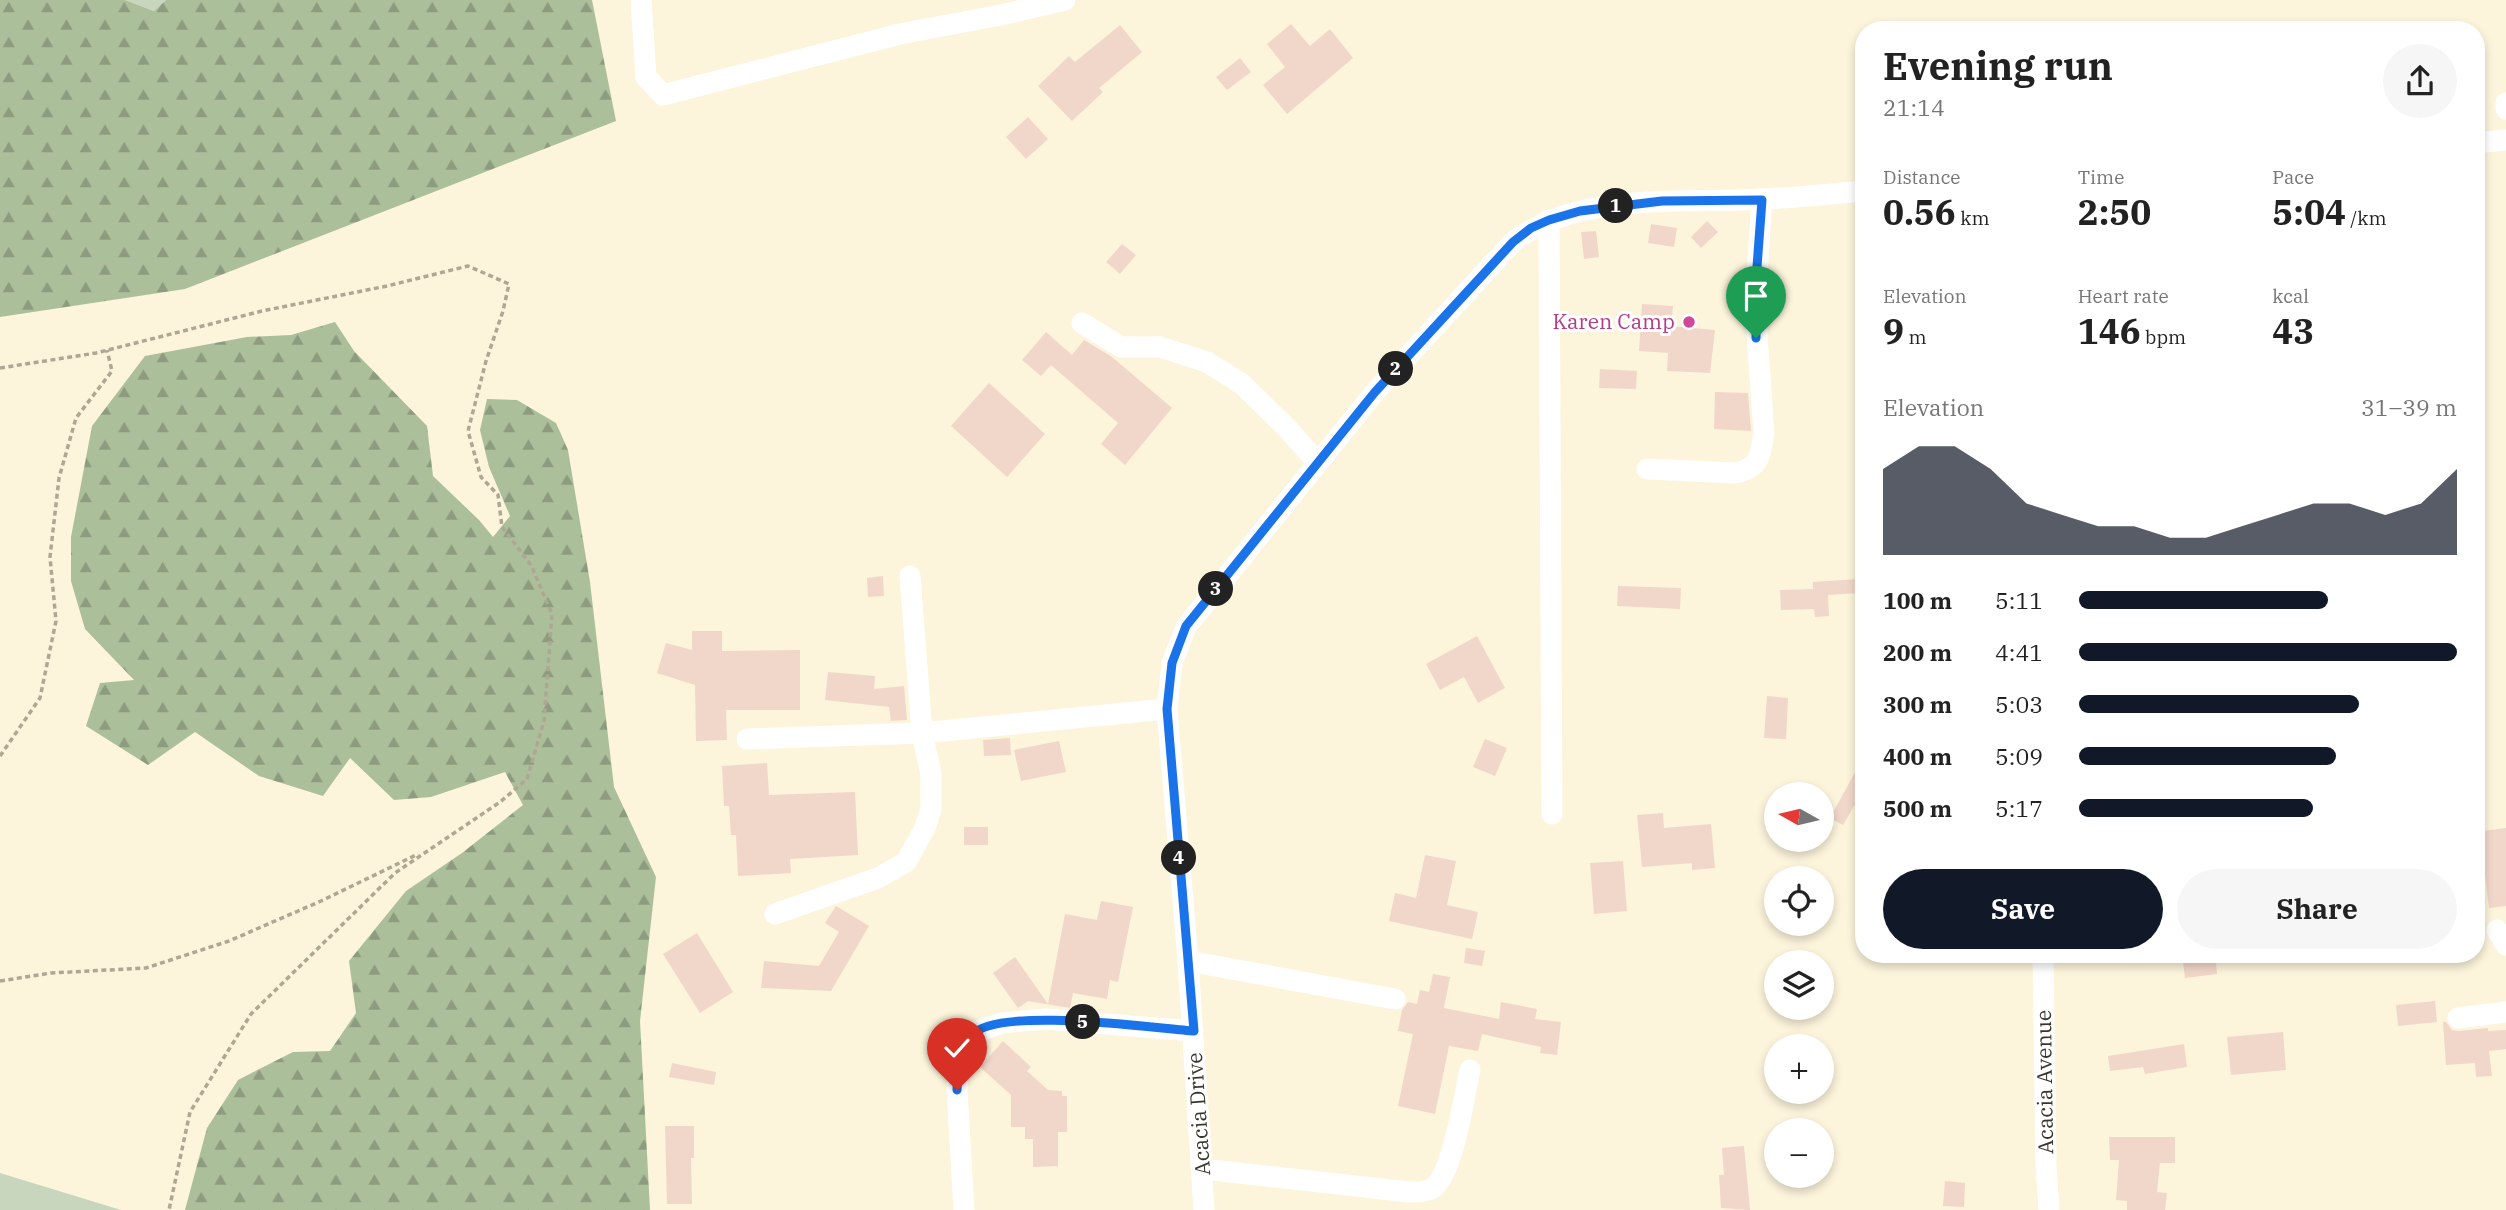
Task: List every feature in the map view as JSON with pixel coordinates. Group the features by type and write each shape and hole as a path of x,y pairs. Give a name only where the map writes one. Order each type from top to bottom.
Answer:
{"street":[{"path":"641,0 646,77 663,95 900,34 1065,0"},
{"path":"2506,103 2506,109"},
{"path":"2485,142 2506,140"},
{"name":"Acacia Drive","path":"1204,1210 1194,1031 1167,709 1172,663 1186,626 1375,392 1513,242 1531,228 1580,211 1662,201 1762,200 1855,192"},
{"path":"1647,469 1735,473 1755,466 1764,433 1755,306 1762,200"},
{"path":"1549,220 1552,814"},
{"path":"1082,323 1121,347 1160,347 1208,362 1242,384 1318,463"},
{"path":"775,914 878,878 905,862 925,828 931,809 930,774 922,733 910,576"},
{"path":"747,739 922,733 1167,709"},
{"path":"1188,961 1395,999"},
{"name":"Acacia Avenue","path":"2043,963 2049,1210"},
{"path":"2458,1018 2506,1012"},
{"path":"964,1210 957,1090 959,1054 974,1033 1002,1023 1045,1019 1194,1031"},
{"path":"1203,1169 1409,1192 1431,1189 1444,1177 1453,1149 1470,1070"}],"path":[{"path":"0,368 107,350 262,311 387,286 468,266 509,284 468,430 481,477 498,495 502,527 531,565 552,614 544,721 527,779 500,802 395,873 251,1014 190,1112 169,1210"},
{"path":"0,755 40,698 56,621 50,557 59,478 76,418 112,371 107,350"},
{"path":"0,981 51,973 146,968 229,941 321,901 429,849"}],"green space":[{"path":"0,0 125,0 154,11 166,0 592,0 616,121 185,289 0,317"},
{"path":"125,0 166,0 154,11"},
{"path":"335,322 354,351 427,426 433,476 493,537 510,516 489,467 480,430 487,399 517,400 556,423 568,450 590,582 614,787 656,877 640,1021 650,1210 185,1210 207,1128 238,1080 293,1052 330,1051 356,1013 349,961 406,891 462,853 523,805 505,772 431,797 394,800 350,758 323,796 259,776 195,732 148,765 86,726 100,683 134,680 85,629 71,581 71,537 92,426 145,356 247,337 291,335"},
{"path":"0,1173 121,1210 0,1210"}],"building":[{"path":"1291,24 1310,46 1330,29 1353,58 1287,114 1263,85 1285,67 1267,44"},
{"path":"1120,25 1142,52 1099,88 1103,92 1072,121 1038,86 1069,56 1075,62"},
{"path":"1240,58 1251,72 1227,90 1216,77"},
{"path":"1028,117 1048,139 1026,159 1006,137"},
{"path":"1707,221 1718,232 1701,248 1691,237"},
{"path":"1651,224 1677,228 1674,247 1648,243"},
{"path":"1596,231 1599,257 1584,259 1581,232"},
{"path":"1122,244 1136,255 1120,274 1106,262"},
{"path":"1642,304 1673,306 1671,326 1715,330 1710,373 1667,371 1668,353 1639,351"},
{"path":"1046,332 1072,355 1084,340 1112,357 1172,408 1125,465 1101,444 1118,423 1051,365 1041,376 1022,360"},
{"path":"1600,369 1637,371 1636,389 1599,388"},
{"path":"989,383 1045,434 1007,477 951,426"},
{"path":"1715,392 1748,393 1751,431 1714,429"},
{"path":"883,576 884,596 868,597 867,578"},
{"path":"1855,579 1855,593 1828,595 1829,616 1815,617 1814,609 1781,610 1780,590 1813,589 1813,582"},
{"path":"1618,586 1681,588 1680,609 1617,606"},
{"path":"692,631 722,631 722,651 800,650 800,710 726,710 727,740 696,741 695,685 657,673 666,643 692,650"},
{"path":"1477,636 1505,688 1478,703 1464,677 1440,690 1426,664"},
{"path":"828,672 875,676 874,689 904,686 907,720 891,721 889,707 825,700"},
{"path":"1767,696 1788,698 1786,739 1764,738"},
{"path":"1010,738 1011,755 984,756 983,740"},
{"path":"1485,739 1507,748 1495,776 1473,767"},
{"path":"1059,741 1066,772 1021,781 1014,750"},
{"path":"767,763 769,795 855,792 858,855 790,859 791,873 738,876 736,835 731,835 729,806 724,806 722,766"},
{"path":"1855,772 1855,806 1843,825 1834,820 1834,811"},
{"path":"1663,813 1664,828 1711,824 1715,868 1692,870 1692,863 1642,867 1637,815"},
{"path":"964,827 988,827 988,845 964,845"},
{"path":"2506,828 2506,906 2489,908 2485,875 2485,831"},
{"path":"1425,855 1456,861 1447,905 1478,912 1472,939 1389,921 1395,893 1416,898"},
{"path":"1623,861 1627,911 1594,914 1590,863"},
{"path":"1101,901 1133,907 1118,982 1110,980 1107,999 1073,993 1070,1008 1028,1001 1018,1008 993,973 1015,957 1048,1004 1065,914 1097,920"},
{"path":"836,906 869,926 831,991 761,988 764,961 819,966 839,932 825,923"},
{"path":"697,933 733,992 700,1013 663,954"},
{"path":"1466,948 1485,951 1482,966 1464,963"},
{"path":"2183,963 2216,963 2217,974 2185,978"},
{"path":"1433,974 1450,977 1444,1008 1499,1019 1501,1002 1537,1009 1535,1019 1561,1022 1557,1055 1540,1053 1541,1047 1482,1034 1478,1051 1449,1046 1435,1114 1398,1106 1413,1034 1398,1031 1402,1010 1408,1002 1417,1004 1420,990 1429,992"},
{"path":"2435,1001 2437,1022 2398,1026 2396,1005"},
{"path":"2443,1022 2452,1030 2459,1031 2488,1028 2488,1031 2506,1030 2506,1049 2489,1051 2492,1076 2476,1077 2475,1063 2446,1065"},
{"path":"2283,1032 2286,1070 2231,1075 2227,1037"},
{"path":"1003,1041 1031,1067 1027,1071 1048,1090 1062,1091 1062,1096 1067,1096 1067,1132 1058,1132 1058,1166 1033,1167 1033,1139 1025,1139 1025,1127 1011,1127 1011,1095 980,1067"},
{"path":"2184,1044 2187,1067 2145,1074 2143,1067 2110,1071 2108,1056"},
{"path":"672,1063 716,1072 714,1085 669,1077"},
{"path":"665,1126 694,1126 694,1158 691,1158 692,1204 667,1204"},
{"path":"2109,1137 2175,1137 2175,1163 2160,1163 2157,1192 2167,1193 2165,1210 2127,1210 2127,1201 2116,1200 2119,1160 2110,1160"},
{"path":"1744,1146 1750,1210 1721,1208 1719,1175 1724,1175 1722,1148"},
{"path":"1945,1181 1965,1183 1964,1207 1943,1206"}],"place":[{"name":"Karen Camp","path":"1689,322"}],"route":[{"path":"957,1090 959,1054 974,1033 1002,1023 1045,1019 1194,1031 1167,709 1172,663 1186,626 1375,392 1513,242 1531,228 1580,211 1662,201 1762,200 1756,280 1756,338"}]}
